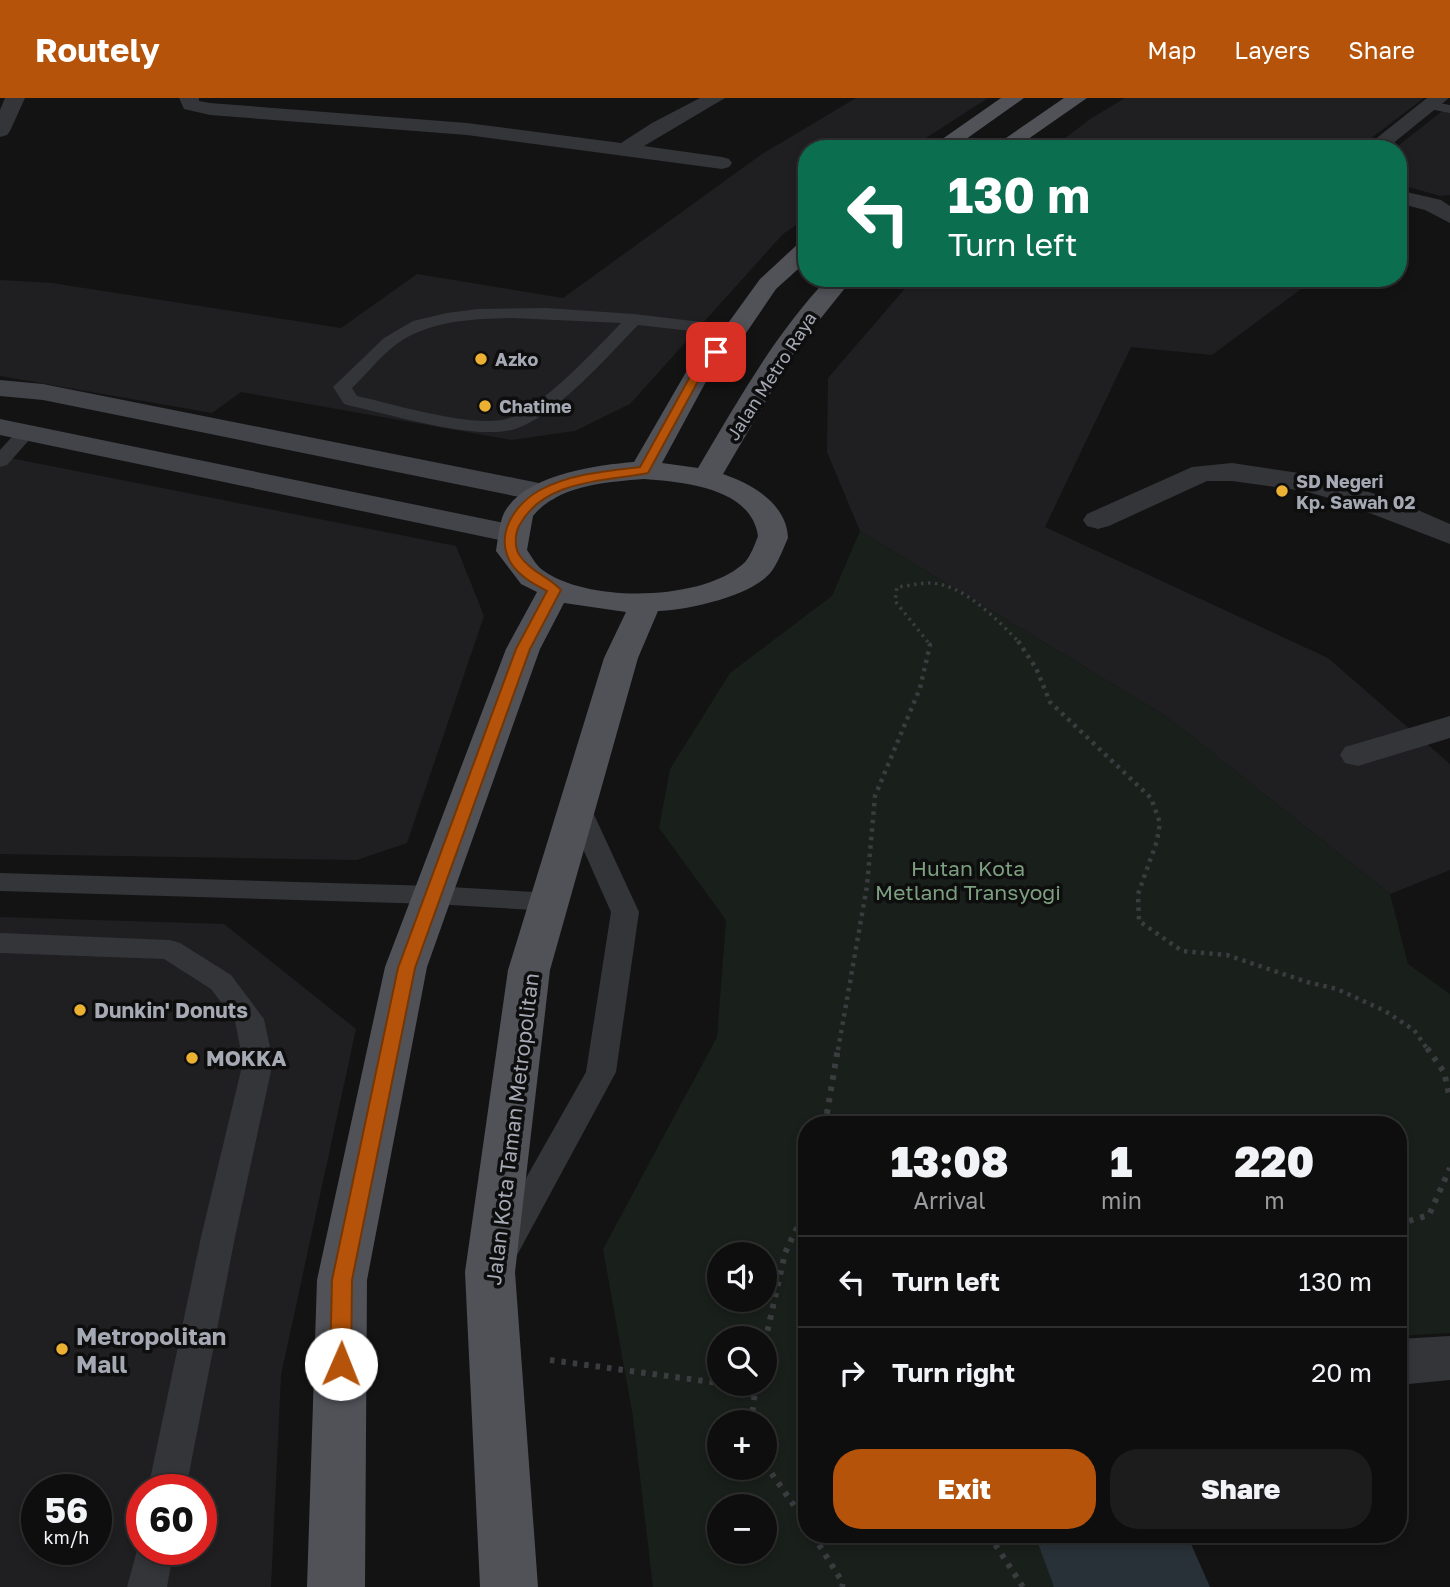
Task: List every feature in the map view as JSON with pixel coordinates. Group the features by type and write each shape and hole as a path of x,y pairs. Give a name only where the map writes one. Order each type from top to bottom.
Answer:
{"main road":[{"path":"951,140 1014,98"},
{"path":"1014,140 1077,98"},
{"path":"644,470 698,373 734,331 768,284 798,256"},
{"name":"Jalan Metro Raya","path":"707,478 763,382 832,287"},
{"path":"644,470 707,478 742,493 766,513 774,537 767,557 749,575 721,590 685,600 645,605 597,601 554,590 527,574 511,554 509,533 521,511 544,493 590,476 644,470"},
{"path":"336,1587 342,1280 406,968 523,649 554,590"},
{"name":"Jalan Kota Taman Metropolitan","path":"509,1587 490,1272 529,970 621,658 645,605"}],"street":[{"path":"0,131 15,98"},
{"path":"189,98 191,105 210,109 467,129 722,163"},
{"path":"670,98 711,100"},
{"path":"625,150 659,127 711,100"},
{"path":"1385,140 1434,102"},
{"path":"1407,198 1433,205 1450,216"},
{"path":"0,388 43,392 544,493"},
{"path":"14,429 509,533"},
{"path":"1098,520 1202,473 1232,472 1306,483 1346,494 1387,507 1450,535"},
{"path":"1358,755 1450,727"},
{"path":"1407,1362 1450,1358"}],"lane":[{"path":"1434,102 1450,109"},
{"path":"634,319 594,359 526,417 509,424 482,426 351,400 342,387 397,336 416,326 470,315 547,314 634,319 734,331"},
{"path":"0,461 14,429"},
{"path":"490,1272 601,1072 625,912 577,806"},
{"path":"0,882 433,895 551,902"},
{"path":"0,943 170,950 221,982 249,1019 258,1062 218,1237 170,1474"},
{"path":"147,1587 152,1565"}],"path":[{"path":"827,1116 867,886 875,796 920,688 930,645 895,601 897,587 929,583 943,585 959,593 981,606 998,621 1023,646 1036,668 1050,702 1151,798 1160,823 1157,841 1138,894 1139,921 1182,951 1227,955 1307,982 1337,989 1385,1011 1414,1030 1444,1072 1450,1099"},
{"path":"1407,1221 1429,1215 1450,1168"},
{"path":"769,1326 785,1253 798,1226"},
{"path":"495,1352 707,1381"},
{"path":"776,1480 798,1511"},
{"path":"818,1543 844,1583 842,1587"},
{"path":"994,1543 1023,1587"}],"shaded area":[{"path":"856,98 988,98 923,140 798,140 798,224 783,234 630,404 575,431 511,440 241,392 212,413 0,376 0,280 52,283 341,328 417,274 563,298 762,154"},
{"path":"1125,98 1424,98 1369,140 1063,140 1090,119"},
{"path":"1450,105 1450,195 1440,196 1407,187 1405,140"},
{"path":"906,287 1304,287 1212,355 1131,347 1045,527 1328,658 1450,764 1450,870 1390,894 1167,717 860,531 827,452 828,378"},
{"path":"0,456 456,546 484,616 407,843 357,860 0,854"},
{"path":"0,917 224,924 356,1029 281,1375 271,1587 0,1587"}],"green space":[{"name":"Hutan Kota Metland Transyogi","path":"860,531 1167,717 1390,894 1408,964 1450,994 1450,1333 1407,1335 1407,1116 798,1116 798,1543 1057,1543 1076,1587 653,1587 633,1417 603,1249 717,1037 726,920 659,828 670,769 730,673 832,596"}],"waterway":[{"path":"1114,1543 1132,1587"}],"place":[{"name":"Azko","path":"481,359"},
{"name":"Chatime","path":"485,406"},
{"name":"SD Negeri Kp. Sawah 02","path":"1282,491"},
{"name":"Dunkin' Donuts","path":"80,1010"},
{"name":"MOKKA","path":"192,1058"},
{"name":"Metropolitan Mall","path":"62,1349"}],"route":[{"path":"341,1364 342,1280 406,968 523,649 554,590 527,574 511,554 509,533 521,511 544,493 565,483 590,476 644,470 698,373 716,352"}]}
